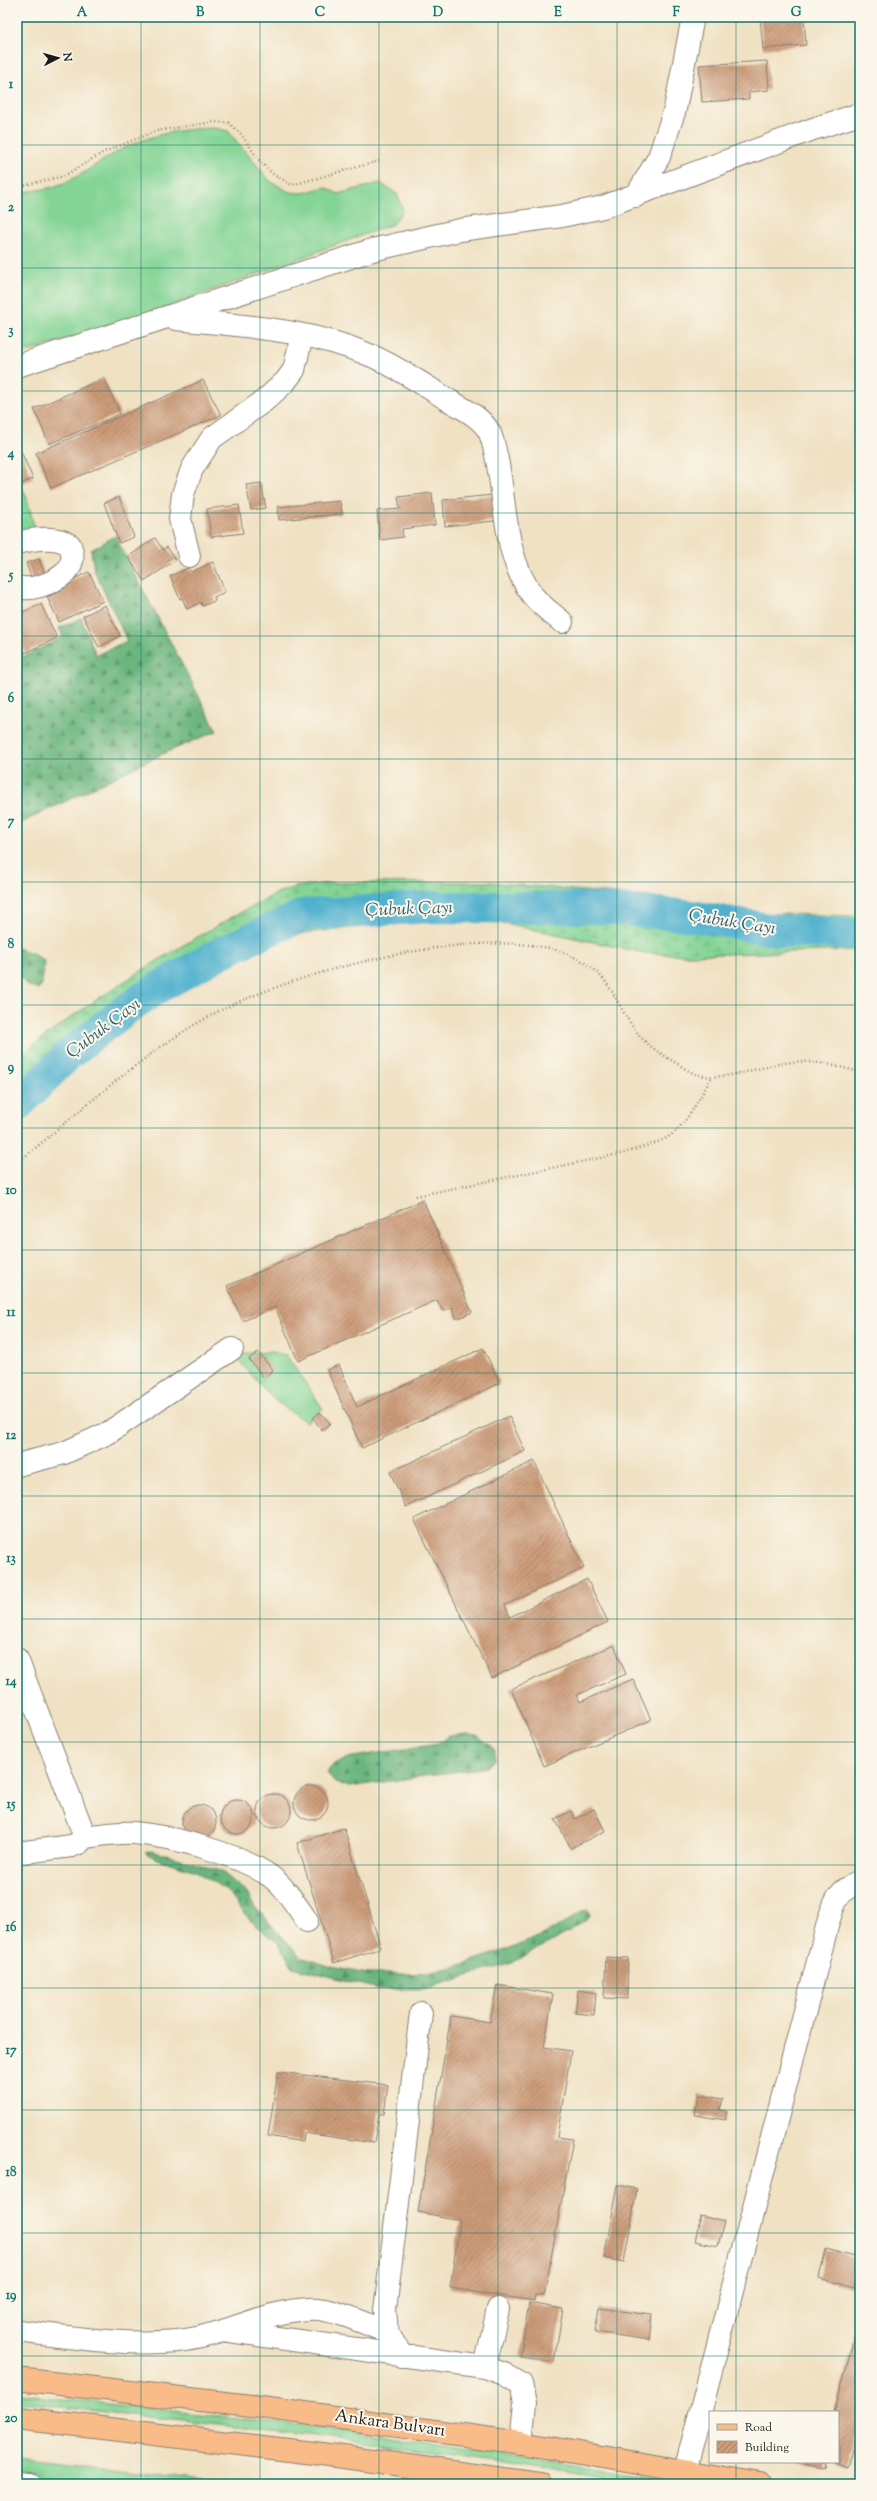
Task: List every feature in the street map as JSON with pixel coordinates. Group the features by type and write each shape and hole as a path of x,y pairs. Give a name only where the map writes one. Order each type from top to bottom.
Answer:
{"main road":[{"name":"Ankara Bulvarı","path":"17,2379 270,2408 521,2443 760,2484"},
{"path":"17,2418 314,2453 540,2484"}],"street":[{"path":"636,196 658,157 675,109 692,17"},
{"path":"17,366 168,318 372,250 460,230 562,216 602,207 636,196 755,150 860,114"},
{"path":"168,318 256,327 302,335 338,344 372,356 409,376 481,422 490,434 496,452 515,557 534,596 562,622"},
{"path":"189,556 180,519 183,494 192,468 212,438 264,401 286,382 294,370 302,335"},
{"path":"17,544 47,539 64,541 70,545 73,554 71,563 65,574 35,587 17,587"},
{"path":"17,1465 64,1453 108,1433 232,1349"},
{"path":"17,1659 85,1837"},
{"path":"17,1853 71,1846 79,1843 85,1837 110,1834 153,1835 227,1855 254,1866 271,1877 286,1892 307,1921"},
{"path":"685,2471 835,1902 842,1891 860,1882"},
{"path":"402,2356 387,2332 387,2290 421,2013"},
{"path":"17,2331 75,2338 137,2342 195,2339 226,2331 270,2316 310,2308 350,2318 387,2332"},
{"path":"485,2367 498,2309"},
{"path":"226,2331 485,2367 504,2374 521,2384 525,2403 521,2443"},
{"path":"17,2483 30,2484"}],"path":[{"path":"17,187 46,182 64,176 104,152 156,131 214,122 229,123 241,134 259,160 274,176 292,185 379,161"},
{"path":"17,1164 154,1052 207,1017 242,1000 311,976 381,959 442,947 486,942 520,943 547,947 572,955 597,969 639,1035 654,1049 696,1074 712,1077 796,1061 826,1064 860,1072"},
{"path":"416,1196 624,1153 654,1143 668,1137 680,1126 712,1077"}],"green space":[{"path":"215,128 228,131 270,181 289,192 303,193 325,187 338,194 380,183 397,194 403,210 393,224 162,309 17,355 17,193 56,186 83,173 126,147 158,135 192,129"},
{"path":"17,474 27,499 35,529 17,535"},
{"path":"115,536 217,731 160,755 17,825 17,644 23,657 63,637 59,628 81,618 96,655 127,641 94,570 91,550"},
{"path":"488,882 617,894 743,913 860,916 860,950 691,955 645,953 504,923 452,921 390,924 304,933 232,957 182,986 71,1070 17,1121 17,1058 48,1034 111,990 209,930 277,893 296,887 330,883"},
{"path":"17,948 33,953 44,961 42,985 38,989 28,986 17,975"},
{"path":"272,1352 286,1355 323,1409 306,1422 273,1399 233,1354"},
{"path":"467,1734 477,1735 495,1750 495,1759 487,1767 349,1787 335,1782 327,1773 332,1765 346,1758 438,1744 448,1736"},
{"path":"152,1851 221,1871 246,1892 255,1907 301,1957 332,1967 368,1974 413,1974 450,1968 512,1948 549,1932 583,1911 588,1910 591,1914 587,1919 569,1932 512,1963 420,1990 379,1989 293,1967 278,1943 249,1919 226,1890 196,1871 157,1859 146,1853"},
{"path":"17,2394 337,2429 681,2484 638,2484 350,2440 17,2402"},
{"path":"17,2459 231,2484 17,2484"}],"building":[{"path":"760,17 804,17 806,45 763,49"},
{"path":"767,61 769,90 749,92 749,99 702,102 699,65"},
{"path":"104,378 120,414 49,444 34,409"},
{"path":"203,380 221,415 51,488 36,453"},
{"path":"20,449 33,479 17,485 17,450"},
{"path":"261,483 266,508 251,510 246,485"},
{"path":"432,493 435,525 402,529 403,537 380,540 377,511 400,509 398,497"},
{"path":"493,495 495,521 445,526 443,500"},
{"path":"119,497 134,537 119,543 104,503"},
{"path":"340,501 342,514 279,520 278,507"},
{"path":"239,505 243,533 211,537 207,509"},
{"path":"155,538 163,550 167,547 176,560 144,581 128,557"},
{"path":"39,559 45,575 32,580 26,563"},
{"path":"213,562 225,592 214,597 215,601 202,606 201,602 187,609 182,598 180,599 170,576 188,568 191,572"},
{"path":"89,572 103,601 59,622 47,597 65,588 63,584"},
{"path":"41,604 57,638 25,653 17,636 17,615"},
{"path":"105,605 120,636 99,647 83,616"},
{"path":"423,1200 472,1312 457,1319 452,1307 443,1311 437,1300 298,1361 275,1307 243,1321 227,1286"},
{"path":"483,1348 500,1383 362,1448 327,1370 339,1365 357,1407"},
{"path":"258,1352 273,1370 264,1378 249,1359"},
{"path":"320,1412 330,1423 322,1430 313,1418"},
{"path":"509,1416 525,1451 406,1507 390,1472"},
{"path":"534,1461 584,1568 505,1605 510,1617 587,1579 608,1622 492,1678 414,1519"},
{"path":"614,1645 626,1674 577,1695 580,1702 633,1679 651,1720 544,1766 511,1689"},
{"path":"308,1786 314,1786 318,1787 325,1793 328,1803 327,1810 321,1817 314,1820 308,1820 304,1819 297,1813 294,1806 294,1800 295,1796 301,1789"},
{"path":"277,1794 286,1799 290,1804 290,1818 286,1823 281,1827 271,1828 267,1827 258,1818 257,1808 258,1804 267,1795"},
{"path":"240,1800 249,1805 253,1810 253,1824 249,1829 244,1833 234,1834 230,1833 221,1824 220,1814 221,1810 230,1801"},
{"path":"199,1805 211,1810 216,1822 211,1834 199,1839 187,1834 182,1822 187,1810"},
{"path":"594,1809 605,1831 571,1848 555,1819 571,1811 575,1819"},
{"path":"344,1828 381,1948 334,1963 297,1843"},
{"path":"606,1957 628,1958 627,1999 604,1998"},
{"path":"497,1985 553,1994 544,2047 571,2051 557,2137 573,2139 544,2296 535,2295 534,2301 450,2288 460,2220 418,2212 451,2016 490,2022"},
{"path":"578,1990 596,1993 594,2015 575,2013"},
{"path":"278,2072 388,2085 384,2114 379,2114 374,2143 304,2133 303,2142 268,2136"},
{"path":"699,2095 723,2099 720,2110 727,2111 725,2120 695,2115"},
{"path":"618,2185 637,2189 624,2262 604,2258"},
{"path":"701,2216 724,2222 718,2246 695,2241"},
{"path":"826,2249 860,2259 854,2288 819,2278"},
{"path":"529,2303 563,2309 554,2362 520,2357"},
{"path":"599,2308 652,2315 649,2340 595,2332"},
{"path":"860,2317 860,2421 847,2467 836,2463 839,2463 839,2411 834,2411"},
{"path":"800,2463 825,2463 824,2469"}],"waterway":[{"name":"Çubuk Çayı","path":"17,1106 70,1053 128,1008 158,988 222,952 303,915 431,907 593,908 685,915 781,931 860,934"}]}
